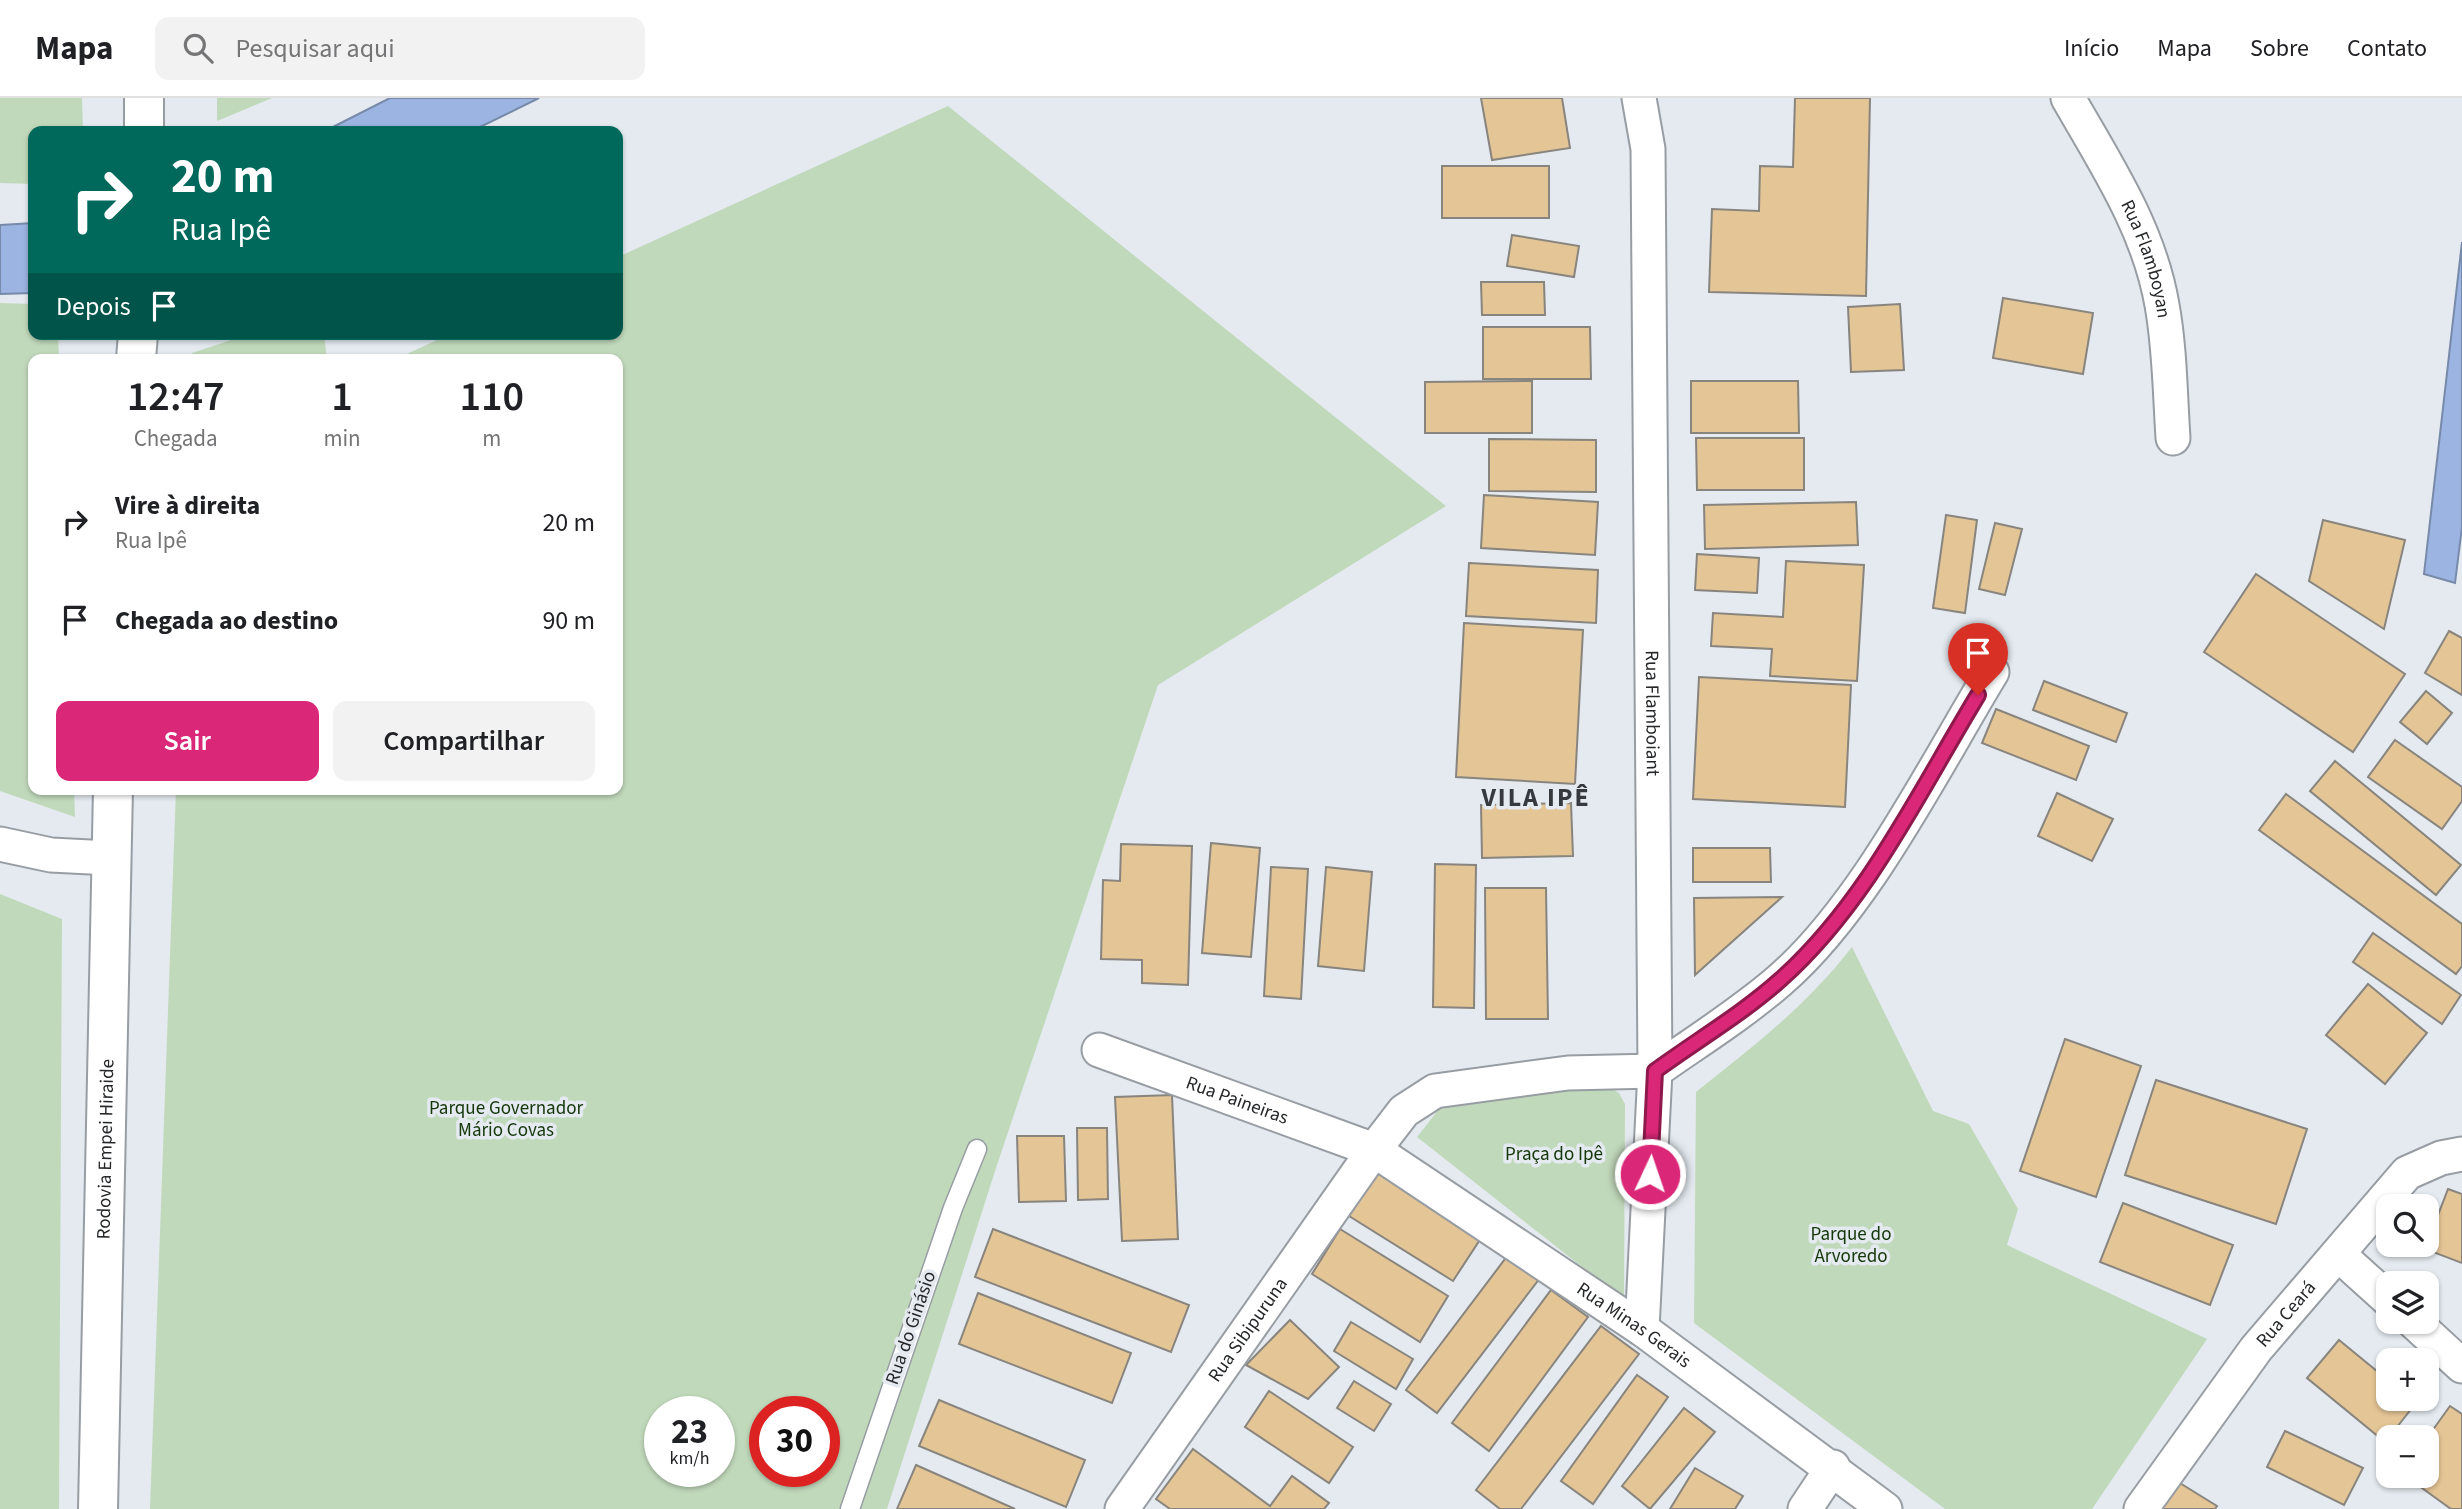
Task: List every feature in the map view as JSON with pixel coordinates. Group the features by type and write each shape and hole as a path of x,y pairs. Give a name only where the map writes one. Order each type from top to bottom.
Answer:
{"main road":[{"path":"144,98 144,126"},
{"name":"Rodovia Empei Hiraide","path":"97,1509 113,795"}],"street":[{"name":"Rua Flamboiant","path":"1639,98 1648,149 1655,1071 1642,1329"},
{"name":"Rua Flamboyan","path":"2067,98 2123,193 2147,251 2162,305 2173,438"},
{"path":"1655,1071 1779,981 1817,943 1879,859 1992,672"},
{"path":"0,844 51,855 110,858"},
{"name":"Rua Paineiras","path":"1099,1050 1374,1150"},
{"name":"Rua Sibipuruna","path":"1122,1509 1374,1150 1405,1111 1435,1091 1568,1073 1655,1071"},
{"name":"Rua Minas Gerais","path":"1374,1150 1642,1329 1833,1467 1885,1509"},
{"name":"Rua Ceará","path":"2141,1509 2256,1349 2407,1173 2441,1158 2462,1154"},
{"path":"2338,1254 2376,1288"},
{"path":"2427,1334 2462,1366"},
{"path":"1805,1509 1833,1467"}],"lane":[{"name":"Rua do Ginásio","path":"850,1509 953,1208 976,1149"}],"green space":[{"path":"0,98 82,98 83,126 28,126 28,184 0,183"},
{"path":"217,98 272,98 217,121"},
{"name":"Parque Governador Mário Covas","path":"948,106 1446,506 1158,685 996,1168 887,1509 150,1509 176,795 623,795 623,354 407,354 437,340 623,340 623,255"},
{"path":"0,303 28,304 28,340 58,340 59,354 28,354 28,795 74,795 75,817 0,791"},
{"path":"231,340 325,340 326,354 192,354"},
{"path":"0,894 62,919 59,1509 0,1509"},
{"name":"Parque do Arvoredo","path":"1852,947 1933,1111 1969,1124 2018,1209 2007,1245 2207,1339 2092,1509 1945,1509 1694,1323 1696,1092 1798,1007"},
{"name":"Praça do Ipê","path":"1609,1087 1619,1093 1625,1104 1624,1300 1417,1137 1439,1109 1454,1096"}],"water":[{"path":"390,98 539,98 482,126 335,126"},
{"path":"28,223 28,293 0,294 0,225"},
{"path":"2462,242 2462,527 2455,583 2424,574"}],"building":[{"path":"1481,98 1562,98 1570,148 1492,160"},
{"path":"1795,98 1870,98 1866,296 1709,292 1712,209 1759,211 1760,166 1793,167"},
{"path":"1442,166 1549,166 1549,218 1442,218"},
{"path":"1512,235 1579,246 1574,277 1507,266"},
{"path":"1481,282 1544,282 1545,315 1482,315"},
{"path":"2003,298 2093,313 2083,374 1993,358"},
{"path":"1900,304 1904,370 1851,372 1848,307"},
{"path":"1483,327 1590,327 1591,379 1483,379"},
{"path":"1532,381 1532,433 1425,433 1425,382"},
{"path":"1691,381 1798,381 1799,433 1691,433"},
{"path":"1696,438 1804,438 1804,490 1697,490"},
{"path":"1489,439 1596,440 1596,492 1489,491"},
{"path":"1484,495 1598,502 1595,555 1481,548"},
{"path":"1856,502 1858,545 1705,549 1704,505"},
{"path":"1946,515 1977,520 1965,613 1933,608"},
{"path":"2323,520 2405,540 2384,629 2309,581"},
{"path":"1995,523 2022,529 2005,595 1979,589"},
{"path":"1697,554 1759,558 1757,593 1695,590"},
{"path":"1786,561 1864,565 1857,681 1770,676 1772,649 1711,646 1713,613 1783,617"},
{"path":"1469,563 1598,570 1596,623 1466,616"},
{"path":"2256,574 2405,674 2353,752 2204,652"},
{"path":"1464,623 1583,630 1575,784 1456,777"},
{"path":"2449,631 2462,638 2462,695 2425,673"},
{"path":"1699,677 1851,685 1845,807 1693,799"},
{"path":"2044,681 2127,713 2116,742 2033,710"},
{"path":"2426,691 2452,713 2427,744 2400,722"},
{"path":"1996,709 2089,746 2076,780 1982,743"},
{"path":"2395,740 2462,787 2462,801 2442,829 2368,777"},
{"path":"2335,761 2461,865 2436,895 2310,791"},
{"path":"2057,793 2113,819 2092,861 2038,836"},
{"path":"2286,794 2462,924 2462,966 2456,974 2259,830"},
{"path":"1571,803 1573,856 1482,858 1481,805"},
{"path":"1211,843 1260,848 1251,957 1202,953"},
{"path":"1121,844 1192,846 1188,985 1142,983 1142,960 1101,959 1103,880 1120,881"},
{"path":"1693,848 1770,848 1771,882 1693,882"},
{"path":"1435,864 1476,865 1474,1008 1433,1007"},
{"path":"1271,867 1308,869 1301,999 1264,996"},
{"path":"1326,867 1372,872 1364,971 1318,966"},
{"path":"1485,888 1546,888 1548,1019 1486,1019"},
{"path":"1782,897 1695,975 1694,898"},
{"path":"2373,933 2461,995 2442,1024 2353,962"},
{"path":"2368,984 2427,1033 2385,1084 2326,1035"},
{"path":"2065,1039 2141,1066 2096,1197 2020,1171"},
{"path":"2156,1080 2307,1129 2276,1224 2125,1175"},
{"path":"1172,1095 1178,1239 1122,1241 1115,1097"},
{"path":"1077,1128 1107,1128 1108,1199 1078,1200"},
{"path":"1017,1136 1064,1136 1066,1201 1019,1202"},
{"path":"1378,1169 1483,1235 1453,1281 1349,1216"},
{"path":"2448,1189 2462,1194 2462,1263 2439,1254 2439,1212"},
{"path":"2123,1203 2233,1245 2210,1305 2100,1262"},
{"path":"993,1229 1189,1305 1171,1352 975,1277"},
{"path":"1340,1229 1448,1296 1420,1342 1312,1274"},
{"path":"1508,1255 1540,1278 1437,1413 1406,1390"},
{"path":"1551,1290 1588,1317 1489,1451 1452,1423"},
{"path":"978,1293 1131,1353 1112,1403 959,1344"},
{"path":"1290,1320 1339,1367 1308,1399 1246,1365"},
{"path":"1351,1322 1413,1359 1396,1389 1334,1351"},
{"path":"1601,1326 1639,1354 1521,1509 1500,1509 1476,1490"},
{"path":"2339,1340 2376,1370 2376,1411 2410,1411 2399,1425 2376,1425 2376,1435 2307,1378"},
{"path":"1637,1375 1668,1397 1593,1504 1561,1481"},
{"path":"1354,1381 1391,1404 1374,1431 1337,1408"},
{"path":"1269,1391 1353,1447 1329,1483 1245,1427"},
{"path":"939,1400 1085,1460 1066,1507 919,1446"},
{"path":"2450,1406 2462,1414 2462,1509 2451,1509 2422,1488 2439,1488 2439,1425 2436,1425"},
{"path":"1684,1408 1715,1432 1650,1509 1622,1486"},
{"path":"2285,1431 2363,1468 2344,1505 2267,1467"},
{"path":"1193,1449 1270,1506 1292,1476 1329,1503 1324,1509 1170,1509 1156,1499"},
{"path":"916,1465 1015,1509 897,1509"},
{"path":"1695,1468 1743,1496 1735,1509 1670,1509"},
{"path":"2175,1480 2217,1506 2215,1509 2157,1509"}],"district":[{"name":"VILA IPÊ","path":"1536,797"}],"route":[{"path":"1650,1174 1655,1071 1779,981 1817,943 1879,859 1978,695"}]}
